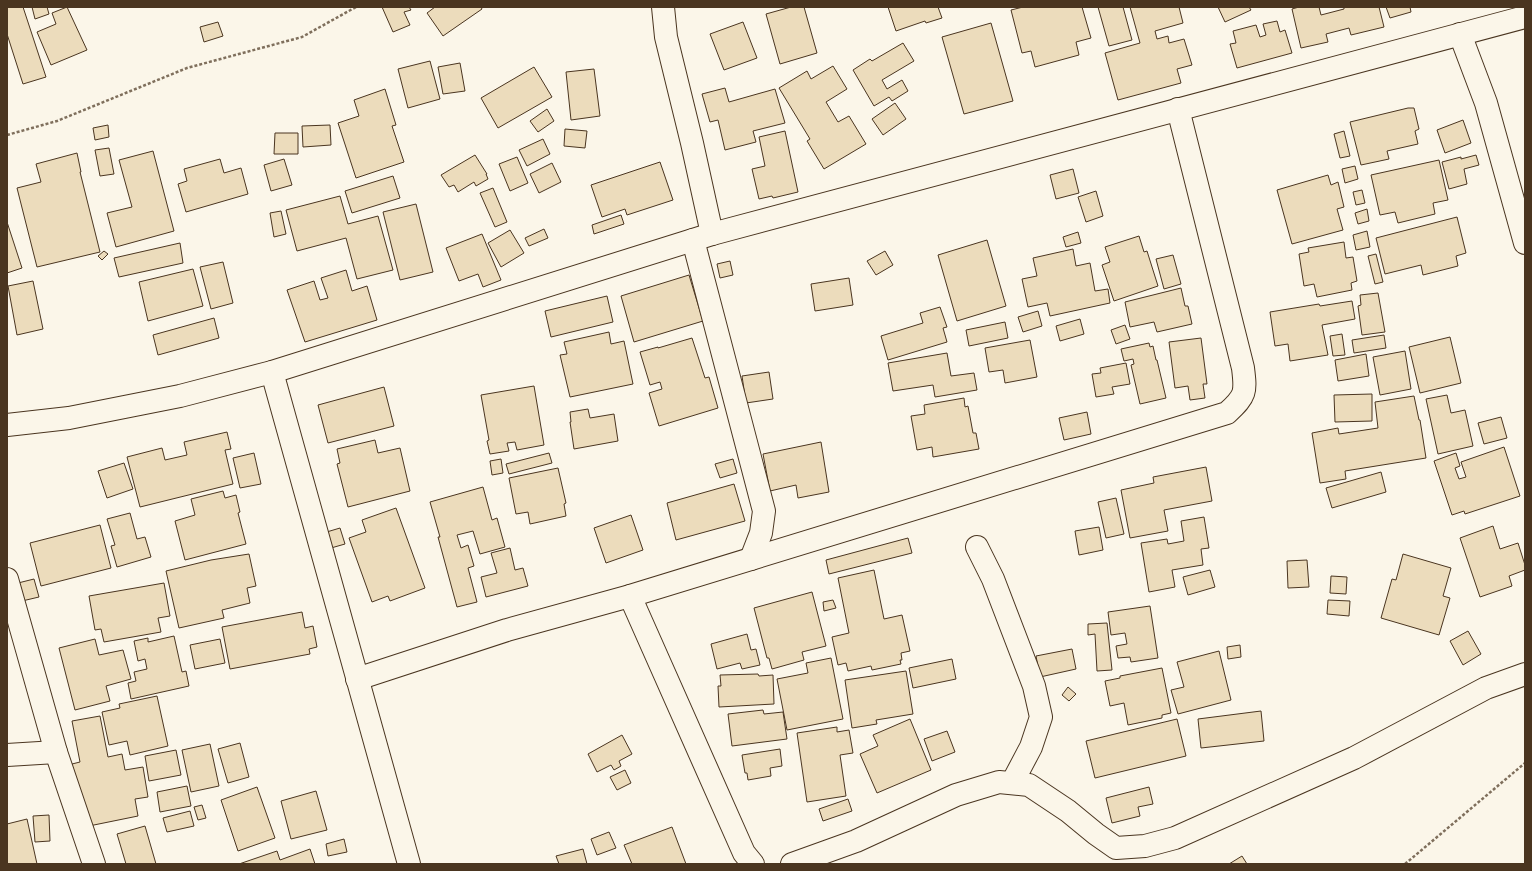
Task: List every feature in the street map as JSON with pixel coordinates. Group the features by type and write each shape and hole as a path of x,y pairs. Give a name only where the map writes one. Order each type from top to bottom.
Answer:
{"street":[{"path":"663,7 666,37 692,143 703,237 764,511 761,533 751,559"},
{"path":"7,425 69,418 180,396 272,372 703,237 1178,109 1525,18"},
{"path":"1460,34 1486,103 1525,243"},
{"path":"357,678 506,630 630,596 1227,413 1239,402 1245,388 1243,368 1178,109"},
{"path":"272,372 409,864"},
{"path":"977,547 993,579 1034,686 1040,717 1031,747 1012,783"},
{"path":"7,579 56,752 94,864"},
{"path":"630,596 744,853 753,864"},
{"path":"792,864 856,841 956,795 999,782 1030,785 1068,811 1121,856 1145,846 1175,838 1354,758 1486,688 1525,674"},
{"path":"7,755 56,752"}],"path":[{"path":"7,135 57,121 187,68 302,37 356,7"},
{"path":"1405,864 1525,764"}],"building":[{"path":"7,7 23,7 46,77 23,84 7,34"},
{"path":"32,7 47,7 49,14 35,19"},
{"path":"67,7 87,50 51,65 37,32 56,24 52,13"},
{"path":"382,7 409,7 411,10 404,12 410,25 393,32"},
{"path":"435,7 481,7 482,9 443,36 427,13"},
{"path":"791,7 804,7 817,53 780,64 766,14"},
{"path":"888,7 938,7 942,18 926,23 925,21 896,31"},
{"path":"1023,7 1082,7 1091,38 1076,42 1079,55 1035,67 1031,51 1022,53 1011,10"},
{"path":"1098,7 1123,7 1132,40 1109,46"},
{"path":"1130,7 1179,7 1183,23 1155,31 1157,39 1168,36 1169,43 1184,39 1192,65 1177,69 1181,83 1118,100 1105,53 1140,43"},
{"path":"1218,7 1249,7 1251,10 1225,22"},
{"path":"1299,7 1319,7 1321,15 1344,9 1344,7 1379,7 1384,27 1351,35 1349,28 1326,34 1328,42 1301,48 1292,9"},
{"path":"1386,7 1410,7 1411,12 1390,18"},
{"path":"1277,21 1280,32 1285,30 1292,53 1237,68 1230,44 1236,43 1233,31 1256,25 1260,37 1266,35 1263,24"},
{"path":"218,22 223,36 204,42 200,27"},
{"path":"743,22 757,58 724,70 710,34"},
{"path":"991,23 1013,101 964,114 942,37"},
{"path":"903,43 914,61 882,80 887,89 902,80 908,91 892,101 889,97 874,106 853,70 870,59 872,61"},
{"path":"430,61 440,99 408,108 398,69"},
{"path":"460,63 465,91 443,94 438,67"},
{"path":"833,66 847,89 826,102 838,122 849,116 866,144 824,169 807,141 810,139 779,88 807,71 811,79"},
{"path":"534,67 552,97 498,128 481,98"},
{"path":"594,69 600,116 571,120 566,72"},
{"path":"725,88 729,102 775,89 785,123 753,131 756,142 725,150 718,120 710,122 702,94"},
{"path":"385,89 396,125 392,126 404,162 356,178 338,123 359,116 354,100"},
{"path":"895,103 906,119 883,135 872,119"},
{"path":"1408,108 1414,108 1419,129 1415,131 1418,144 1387,151 1389,159 1361,165 1350,122"},
{"path":"547,109 554,121 538,132 530,121"},
{"path":"1463,120 1471,143 1445,153 1437,130"},
{"path":"108,125 109,137 95,140 93,128"},
{"path":"330,125 331,145 303,147 302,126"},
{"path":"565,129 587,131 585,148 564,146"},
{"path":"785,131 798,192 773,198 772,196 759,199 752,169 765,166 759,137"},
{"path":"1344,131 1350,156 1340,158 1334,134"},
{"path":"275,133 298,133 298,154 274,154"},
{"path":"543,139 550,154 527,166 519,150"},
{"path":"109,148 114,174 100,176 95,150"},
{"path":"153,151 174,231 116,247 107,213 132,207 119,160"},
{"path":"77,153 80,172 100,252 37,267 17,188 41,182 36,164"},
{"path":"475,155 487,174 488,179 476,186 474,182 458,192 454,185 449,187 441,175"},
{"path":"1476,155 1479,165 1464,169 1467,184 1449,189 1442,162"},
{"path":"517,157 528,183 510,191 499,164"},
{"path":"220,159 224,173 241,168 248,194 186,212 178,184 187,181 184,169"},
{"path":"284,159 292,185 271,191 264,165"},
{"path":"1439,160 1448,200 1433,203 1435,214 1398,223 1395,212 1380,215 1371,175"},
{"path":"660,162 673,200 627,215 625,209 602,217 591,185"},
{"path":"552,163 561,182 539,193 530,174"},
{"path":"1355,166 1358,179 1345,183 1342,169"},
{"path":"1073,169 1079,193 1056,199 1050,175"},
{"path":"1328,175 1331,185 1338,182 1344,207 1337,209 1343,230 1292,244 1277,190"},
{"path":"393,176 400,198 352,213 345,191"},
{"path":"493,188 507,222 495,227 480,193"},
{"path":"1362,190 1365,203 1356,205 1353,192"},
{"path":"1096,191 1103,216 1086,222 1078,197"},
{"path":"340,196 348,224 378,216 393,270 357,279 346,238 297,251 286,210"},
{"path":"416,204 433,272 400,280 383,212"},
{"path":"1367,209 1369,221 1358,224 1355,213"},
{"path":"281,211 286,234 274,237 270,213"},
{"path":"621,215 624,224 594,234 592,225"},
{"path":"1457,217 1466,253 1456,256 1458,266 1423,275 1421,265 1385,274 1376,238"},
{"path":"7,222 22,268 7,273"},
{"path":"544,229 548,238 529,246 525,238"},
{"path":"510,230 524,253 501,267 488,243"},
{"path":"1367,231 1370,247 1356,250 1353,235"},
{"path":"1078,232 1081,243 1066,247 1063,237"},
{"path":"482,234 501,280 483,287 478,274 459,281 446,248"},
{"path":"1139,236 1144,252 1147,251 1158,286 1114,301 1102,265 1110,262 1105,247"},
{"path":"987,240 1006,306 957,321 938,255"},
{"path":"1344,242 1346,258 1353,257 1357,281 1351,283 1352,290 1317,297 1314,284 1304,286 1299,254 1309,252 1308,248"},
{"path":"180,243 183,263 119,277 114,258"},
{"path":"1073,249 1076,266 1090,263 1095,291 1108,289 1110,303 1050,316 1047,303 1028,307 1022,279 1037,276 1033,258"},
{"path":"104,251 108,254 102,260 98,256"},
{"path":"885,251 893,265 876,275 867,261"},
{"path":"1376,254 1383,282 1375,284 1368,256"},
{"path":"1173,255 1181,284 1164,289 1156,259"},
{"path":"730,261 733,275 720,278 717,264"},
{"path":"223,262 233,303 211,309 200,267"},
{"path":"193,269 203,306 148,321 139,282"},
{"path":"346,270 352,291 367,286 377,320 305,342 287,290 314,281 320,300 328,298 321,278"},
{"path":"689,275 703,321 634,342 621,296"},
{"path":"849,278 853,305 815,311 811,284"},
{"path":"33,281 43,329 17,335 8,286"},
{"path":"1181,288 1185,306 1188,306 1192,324 1157,332 1154,322 1130,327 1125,302"},
{"path":"1378,293 1385,332 1362,335 1358,306 1361,305 1360,295"},
{"path":"607,296 613,322 551,337 545,311"},
{"path":"1352,301 1355,319 1322,325 1328,355 1290,361 1288,344 1275,346 1270,312 1319,304 1320,306"},
{"path":"940,307 947,327 943,328 947,342 888,360 881,336 923,323 920,313"},
{"path":"1038,311 1042,326 1023,332 1018,317"},
{"path":"214,318 219,338 158,355 153,335"},
{"path":"1080,319 1084,334 1060,341 1056,326"},
{"path":"1005,322 1008,338 969,346 966,330"},
{"path":"1125,325 1130,339 1116,344 1111,330"},
{"path":"609,332 611,344 624,341 633,384 570,397 560,355 567,354 564,342"},
{"path":"1342,334 1345,355 1333,356 1330,336"},
{"path":"1384,335 1386,348 1354,353 1352,340"},
{"path":"1450,337 1461,383 1420,393 1409,347"},
{"path":"692,338 705,378 709,377 718,408 659,426 649,393 662,389 660,382 650,385 640,352"},
{"path":"1201,338 1207,384 1203,384 1205,398 1190,400 1188,386 1175,388 1169,342"},
{"path":"1030,340 1037,377 1005,383 1003,370 989,372 985,348"},
{"path":"1149,343 1150,347 1153,346 1166,398 1140,404 1131,365 1134,364 1133,359 1124,361 1121,349"},
{"path":"1405,351 1411,389 1380,395 1373,357"},
{"path":"947,353 951,376 974,373 977,390 935,397 933,385 893,391 888,363"},
{"path":"1366,354 1369,376 1338,381 1335,360"},
{"path":"1126,363 1130,384 1112,387 1114,394 1096,397 1092,374 1101,373 1100,368"},
{"path":"769,372 773,399 746,403 742,376"},
{"path":"534,386 544,445 517,450 515,442 507,443 509,451 490,454 481,395"},
{"path":"384,387 394,426 328,443 318,405"},
{"path":"1372,394 1372,421 1335,422 1334,395"},
{"path":"1447,395 1451,413 1465,410 1473,446 1438,454 1426,399"},
{"path":"1414,396 1420,420 1426,458 1345,471 1346,479 1320,483 1312,433 1338,428 1339,434 1378,428 1375,402"},
{"path":"964,398 965,407 968,406 973,433 976,433 979,449 933,457 932,447 917,450 911,416 925,414 924,405"},
{"path":"588,409 590,418 614,414 618,441 574,449 570,412"},
{"path":"1087,412 1091,434 1064,440 1059,418"},
{"path":"1501,417 1507,438 1484,444 1478,423"},
{"path":"227,432 231,449 225,450 233,484 140,507 127,457 162,448 165,460 187,455 184,442"},
{"path":"375,440 378,453 400,448 410,491 348,507 337,464 340,463 337,449"},
{"path":"821,442 829,492 798,498 796,485 770,491 763,454"},
{"path":"1504,447 1520,496 1465,514 1464,511 1452,515 1434,461 1456,453 1460,466 1455,468 1459,479 1466,477 1461,462"},
{"path":"254,453 261,484 240,488 233,458"},
{"path":"549,453 552,463 509,474 506,464"},
{"path":"501,459 503,473 492,475 490,461"},
{"path":"733,459 737,473 720,478 715,464"},
{"path":"124,463 133,489 107,498 98,471"},
{"path":"1206,467 1212,501 1164,510 1168,531 1130,538 1121,490 1154,483 1153,477"},
{"path":"558,468 566,503 564,504 566,516 530,524 528,512 516,514 509,478"},
{"path":"1381,472 1386,492 1332,508 1326,488"},
{"path":"734,484 745,521 676,540 667,503"},
{"path":"483,487 492,520 497,518 505,547 480,554 473,531 457,535 461,548 468,545 474,566 468,568 477,602 457,607 430,502"},
{"path":"223,491 225,498 236,495 240,512 238,513 246,544 185,560 175,521 195,515 191,499"},
{"path":"1116,498 1124,534 1106,538 1098,502"},
{"path":"396,508 425,588 390,601 388,596 372,602 349,538 366,532 362,520"},
{"path":"130,513 137,539 145,537 151,557 117,567 111,546 115,545 107,519"},
{"path":"631,515 643,550 606,563 594,528"},
{"path":"1204,517 1209,548 1201,549 1203,565 1172,570 1175,587 1149,592 1141,543 1167,539 1168,544 1184,541 1181,521"},
{"path":"100,525 111,568 41,586 30,543"},
{"path":"1493,526 1500,549 1518,543 1525,565 1525,570 1509,576 1512,586 1480,597 1460,538"},
{"path":"1099,527 1103,550 1079,555 1075,531"},
{"path":"340,528 345,544 324,550 320,534"},
{"path":"908,538 912,553 829,574 826,560"},
{"path":"510,548 515,570 523,568 528,586 486,597 481,577 497,573 491,553"},
{"path":"249,554 256,586 247,588 250,603 222,610 224,618 179,628 166,571 211,560"},
{"path":"1403,554 1451,568 1443,596 1450,598 1439,635 1381,618 1392,579 1396,580"},
{"path":"1307,560 1309,587 1288,588 1287,561"},
{"path":"874,570 884,619 902,615 910,651 901,653 901,664 872,670 871,666 848,671 846,663 838,665 832,637 849,633 838,578"},
{"path":"1210,570 1215,587 1188,595 1183,577"},
{"path":"1331,576 1347,577 1346,594 1330,593"},
{"path":"34,579 39,597 22,601 18,583"},
{"path":"164,583 170,616 158,618 161,632 104,642 101,629 95,630 89,596"},
{"path":"812,592 826,646 802,652 804,660 772,669 769,658 767,658 754,608"},
{"path":"833,600 836,608 824,611 823,602"},
{"path":"1328,600 1350,601 1349,616 1327,614"},
{"path":"1150,606 1158,658 1131,662 1130,657 1118,658 1116,646 1127,644 1125,633 1111,635 1108,612"},
{"path":"302,612 305,628 313,626 317,647 309,649 310,654 230,669 222,627"},
{"path":"1107,623 1112,670 1097,671 1095,634 1088,635 1088,624"},
{"path":"1468,631 1481,654 1463,665 1450,641"},
{"path":"747,634 751,650 756,649 760,665 742,669 740,663 717,669 711,644"},
{"path":"174,636 182,672 186,671 189,686 131,699 128,683 136,681 134,672 147,669 145,659 138,661 134,641 148,638 148,642"},
{"path":"95,639 99,655 123,650 131,679 106,686 110,701 75,710 59,648"},
{"path":"220,639 225,663 195,669 190,645"},
{"path":"1240,645 1241,657 1228,659 1227,647"},
{"path":"1072,649 1076,669 1040,677 1036,656"},
{"path":"1219,651 1231,700 1178,714 1171,690 1184,687 1177,662"},
{"path":"831,658 843,719 787,730 777,679 808,673 806,663"},
{"path":"952,659 956,679 913,688 909,668"},
{"path":"1162,668 1171,713 1162,715 1162,718 1128,725 1124,703 1110,706 1105,681 1120,678 1120,676"},
{"path":"906,671 913,714 876,720 877,724 852,728 845,680"},
{"path":"758,674 759,676 773,675 774,704 719,707 718,686 721,686 720,675"},
{"path":"1068,687 1076,694 1069,701 1062,695"},
{"path":"157,696 168,746 130,755 127,741 109,745 102,712 120,708 119,704"},
{"path":"763,710 764,714 783,712 787,739 732,746 728,714"},
{"path":"1261,711 1264,741 1201,748 1198,719"},
{"path":"100,716 108,757 122,754 125,770 143,767 148,797 135,799 138,816 84,827 72,764 80,762 72,721"},
{"path":"910,719 931,770 877,793 860,754 878,746 873,735"},
{"path":"1177,719 1186,756 1095,778 1086,741"},
{"path":"837,727 837,732 849,730 853,753 840,755 846,796 807,802 797,733"},
{"path":"947,731 955,752 932,761 924,739"},
{"path":"622,735 632,754 619,761 621,766 614,770 611,765 597,772 588,754"},
{"path":"240,743 249,777 228,783 218,749"},
{"path":"210,744 219,786 191,792 182,750"},
{"path":"780,749 782,766 770,768 771,776 748,780 747,773 745,773 742,755"},
{"path":"176,750 181,775 149,781 145,756"},
{"path":"625,770 631,783 617,790 610,777"},
{"path":"187,786 191,806 160,812 157,792"},
{"path":"257,787 275,838 238,851 221,800"},
{"path":"1149,787 1153,804 1138,807 1140,816 1112,823 1106,798"},
{"path":"316,791 327,830 291,839 281,801"},
{"path":"848,799 852,811 823,821 819,809"},
{"path":"202,805 206,818 198,820 194,807"},
{"path":"190,811 194,826 167,832 163,818"},
{"path":"49,815 50,841 35,842 33,816"},
{"path":"27,819 37,864 7,864 7,824"},
{"path":"145,826 156,864 126,864 117,834"},
{"path":"672,827 686,864 632,864 624,845"},
{"path":"609,832 616,848 597,855 591,839"},
{"path":"344,839 347,852 328,856 326,844"},
{"path":"310,849 315,864 239,864 277,851 280,860"},
{"path":"583,849 587,864 559,864 556,856"},
{"path":"1242,856 1247,864 1229,864"}]}
